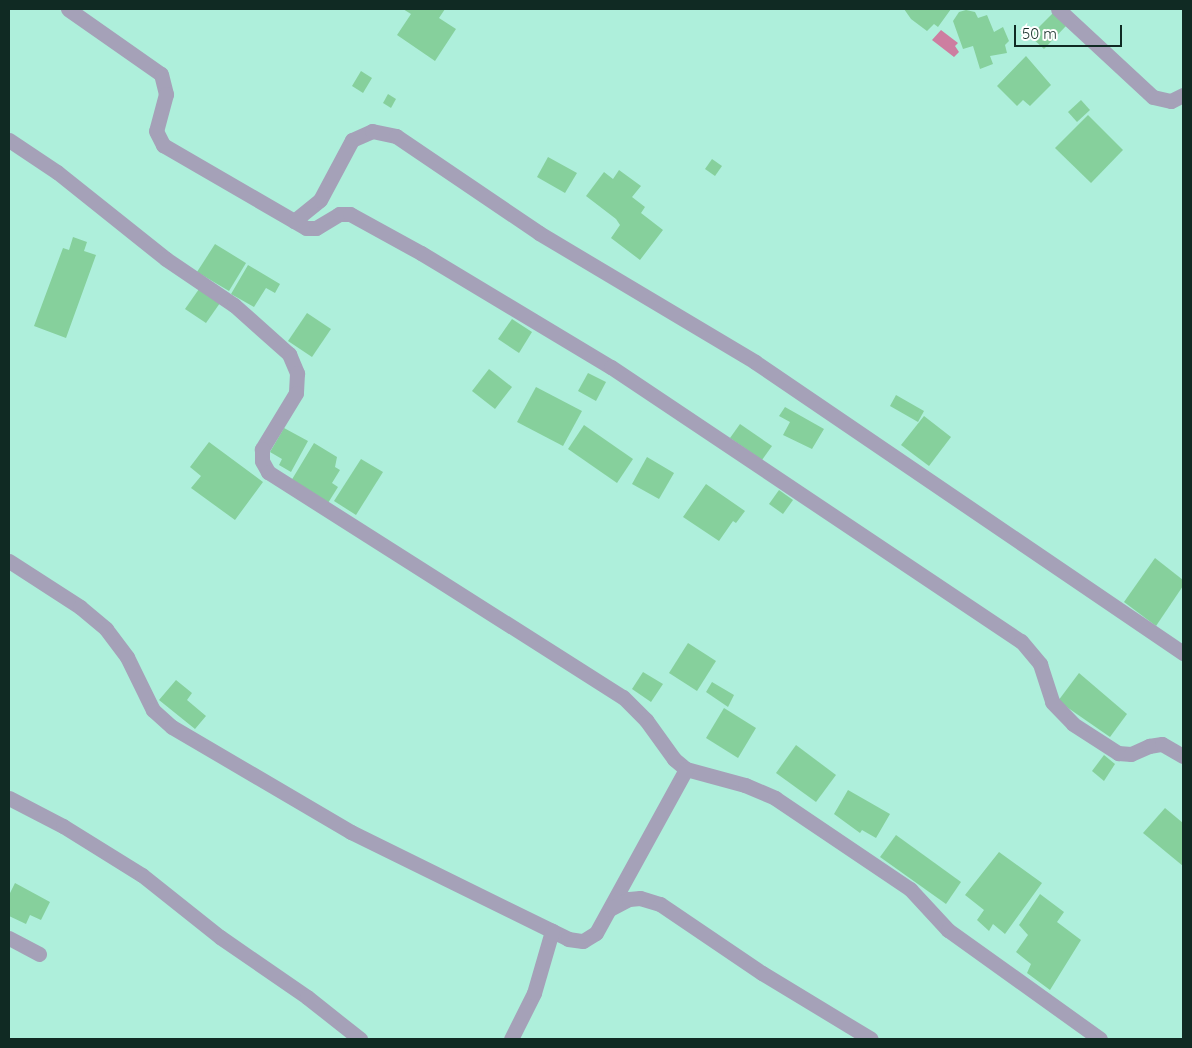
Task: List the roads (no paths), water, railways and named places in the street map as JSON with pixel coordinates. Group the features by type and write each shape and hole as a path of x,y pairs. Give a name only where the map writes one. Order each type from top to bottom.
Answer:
{"street":[{"path":"68,9 161,74 166,86 156,125 160,141 294,221 316,228 339,214 356,216 611,367 1021,641 1040,664 1052,702 1073,724 1118,753 1131,754 1149,746 1162,744 1183,756"},
{"path":"1058,9 1153,97 1171,101 1183,95"},
{"path":"294,221 320,200 352,140 372,132 396,136 532,228 756,362 1183,653"},
{"path":"9,140 57,172 166,259 242,310 289,354 297,373 296,393 262,449 262,461 268,472 623,697 646,720 674,759 686,769 745,785 775,798 910,889 948,930 1100,1039"},
{"path":"9,561 80,607 106,629 127,656 154,710 172,727 351,832 568,939 583,941 596,933 686,769"},
{"path":"9,798 76,833 142,875 220,937 307,997 360,1039"},
{"path":"610,909 629,900 645,899 660,904 762,973 871,1039"},
{"path":"511,1039 534,993 552,931"},
{"path":"9,938 39,954"}]}
